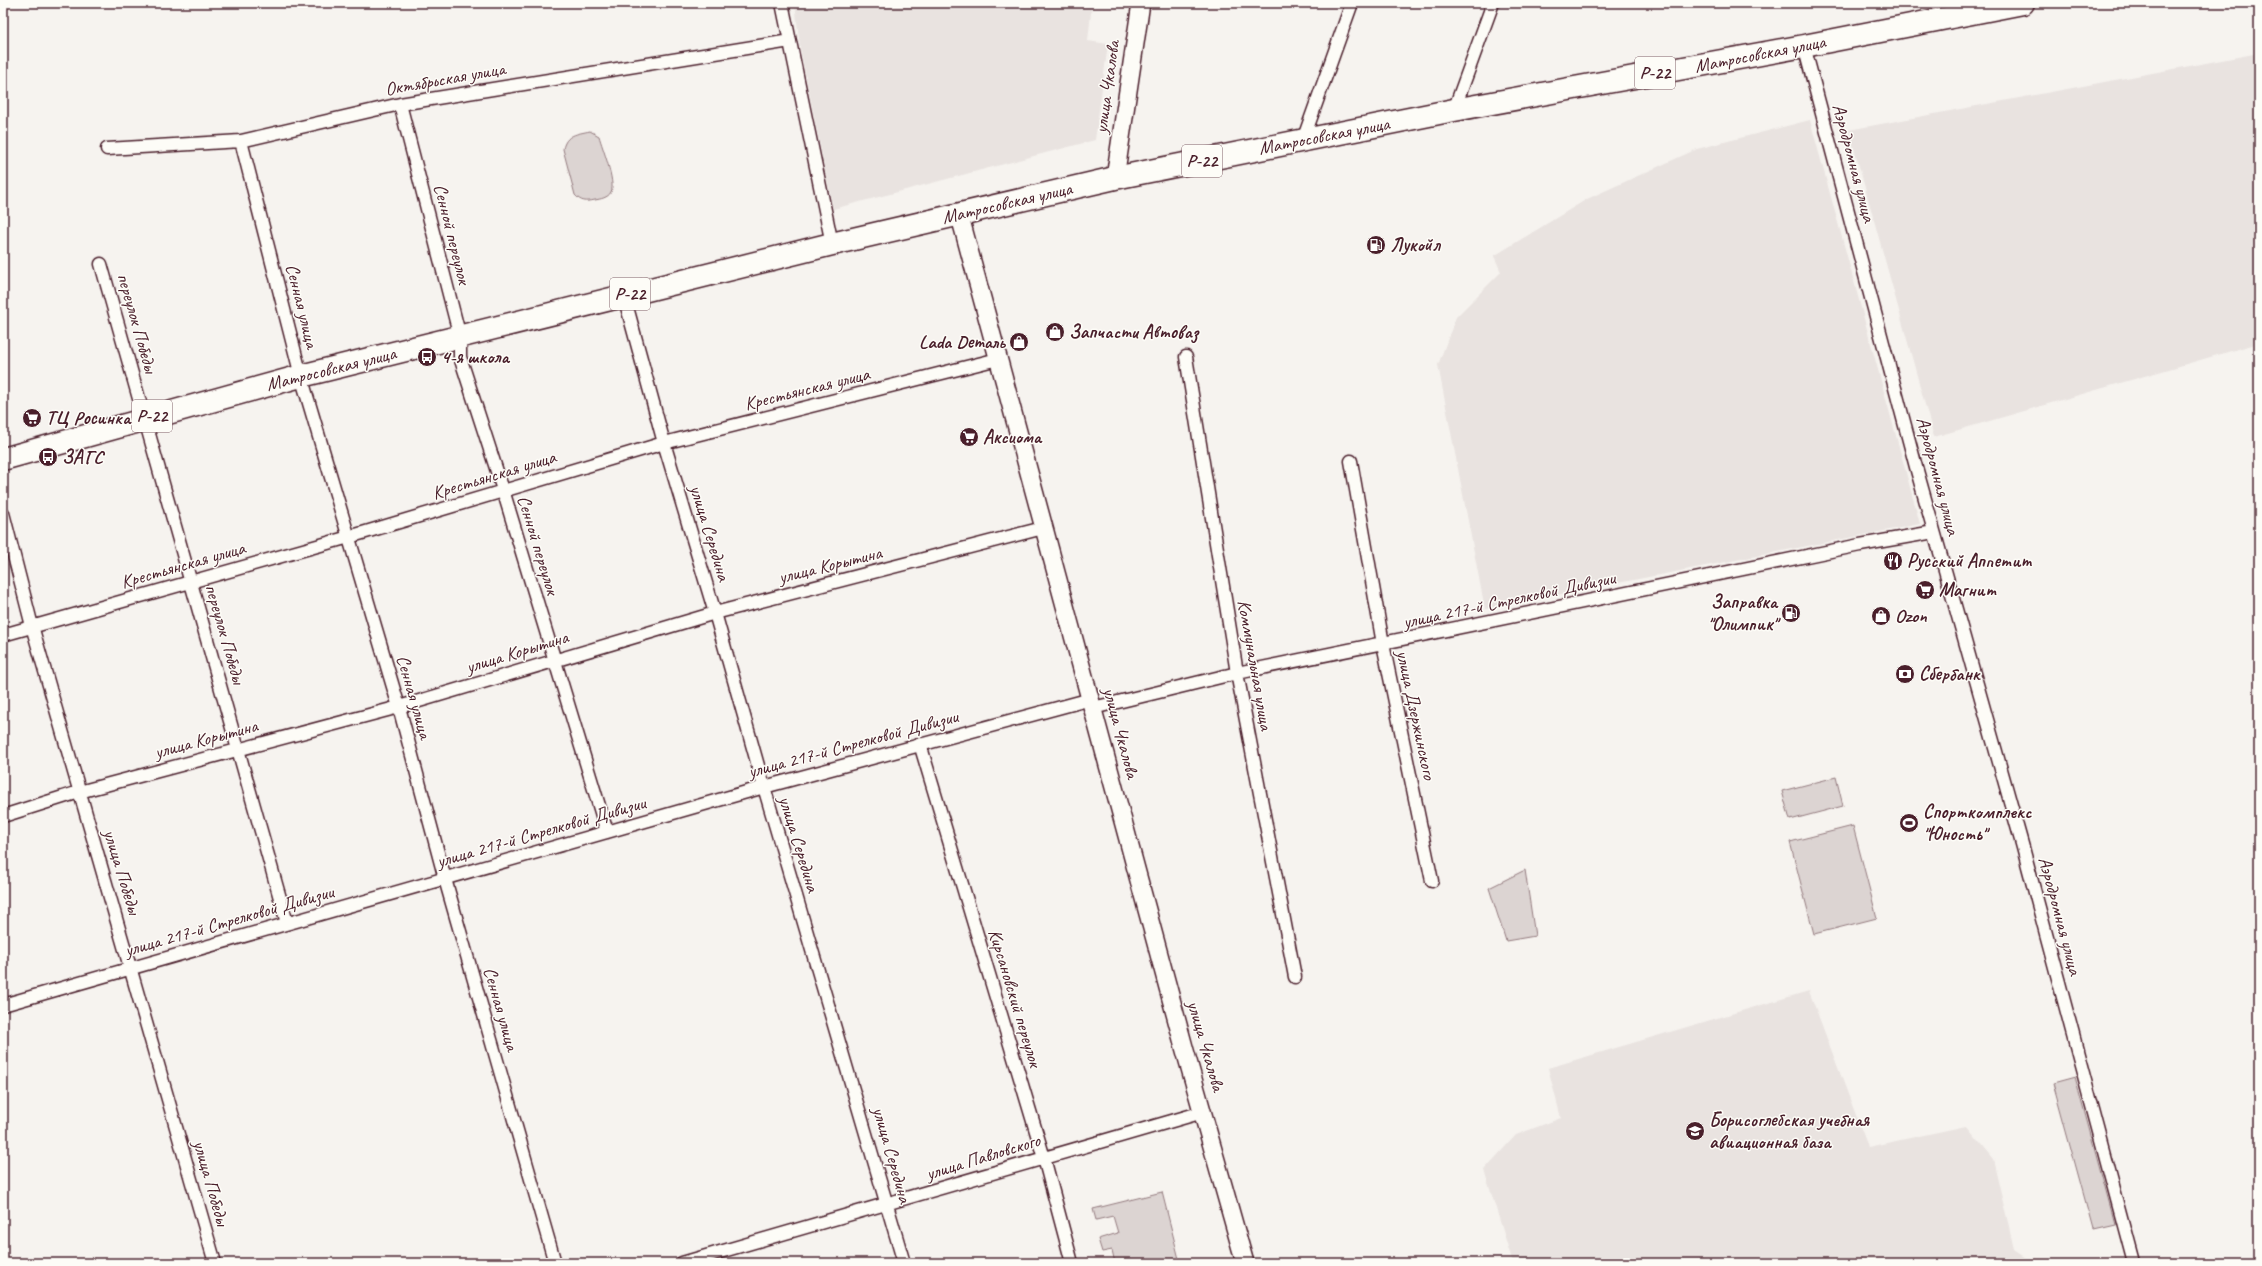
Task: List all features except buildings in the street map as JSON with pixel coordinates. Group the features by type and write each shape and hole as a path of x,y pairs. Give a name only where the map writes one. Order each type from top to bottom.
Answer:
{"highway":[{"name":"Матросовская улица","path":"3,459 301,376 959,213 1116,178 1454,110 1804,46 2023,3"}],"street":[{"path":"782,3 832,244"},
{"name":"улица Чкалова","path":"1116,178 1141,3"},
{"path":"1303,140 1352,3"},
{"path":"1454,110 1493,3"},
{"name":"Октябрьская улица","path":"107,149 241,141 400,104 790,41"},
{"name":"Аэродромная улица","path":"1804,46 1934,532 2022,844 2134,1263"},
{"name":"Сенной переулок","path":"400,104 460,337 460,357 503,490 607,832"},
{"name":"Сенная улица","path":"241,141 301,376 399,707 445,879 555,1263"},
{"name":"улица Чкалова","path":"959,213 1043,528 1245,1263"},
{"name":"переулок Победы","path":"101,264 146,418 190,582 240,748 287,923"},
{"name":"улица Середина","path":"624,296 664,443 715,613 764,787 888,1204 904,1263"},
{"name":"Коммунальная улица","path":"1186,357 1237,673 1295,977"},
{"name":"Крестьянская улица","path":"3,635 349,537 664,443 998,358"},
{"name":"улица Дзержинского","path":"1351,461 1383,644 1432,880"},
{"name":"улица Победы","path":"3,513 32,626 215,1263"},
{"name":"улица Корытина","path":"3,816 79,792 399,707 715,613 1043,528"},
{"name":"улица 217-й Стрелковой Дивизии","path":"3,1005 131,967 920,744 1092,703 1853,547 1934,532"},
{"name":"Кирсановский переулок","path":"920,744 1044,1158 1072,1263"},
{"name":"улица Павловского","path":"682,1263 1203,1112"}],"shaded area":[{"path":"795,3 1092,3 1088,41 1108,44 1095,140 833,209 800,48"},
{"path":"2259,53 2259,343 1934,437 1849,130"},
{"path":"1810,120 1920,524 1485,609 1438,365 1456,317 1501,272 1494,256 1587,199 1697,149"},
{"path":"590,131 599,136 610,173 612,187 610,194 606,197 586,201 579,199 575,195 563,149 564,144 569,138 577,134"},
{"path":"1836,777 1843,806 1790,820 1782,791"},
{"path":"1853,826 1877,918 1814,934 1790,842"},
{"path":"1525,870 1535,936 1506,941 1489,888"},
{"name":"Борисоглебская учебная авиационная база","path":"1809,991 1868,1147 1966,1126 1994,1160 2015,1249 2036,1263 1513,1263 1484,1170 1516,1135 1561,1118 1548,1068"},
{"path":"2075,1077 2115,1224 2093,1229 2053,1083"},
{"path":"1162,1192 1180,1263 1115,1263 1112,1250 1102,1252 1098,1239 1118,1233 1113,1216 1096,1220 1093,1209"}],"place":[{"name":"Лукойл","path":"1376,245"},
{"name":"Запчасти Автоваз","path":"1055,332"},
{"name":"Lada Dеталь","path":"1019,342"},
{"name":"4-я школа","path":"427,357"},
{"name":"ТЦ Росинка","path":"32,418"},
{"name":"Аксиома","path":"969,437"},
{"name":"ЗАГС","path":"48,457"},
{"name":"Русский Аппетит","path":"1893,561"},
{"name":"Магнит","path":"1925,590"},
{"name":"Заправка \"Олимпик\"","path":"1791,613"},
{"name":"Ozon","path":"1881,616"},
{"name":"Сбербанк","path":"1905,674"},
{"name":"Спорткомплекс \"Юность\"","path":"1909,823"},
{"name":"Борисоглебская учебная авиационная база","path":"1695,1131"}]}
